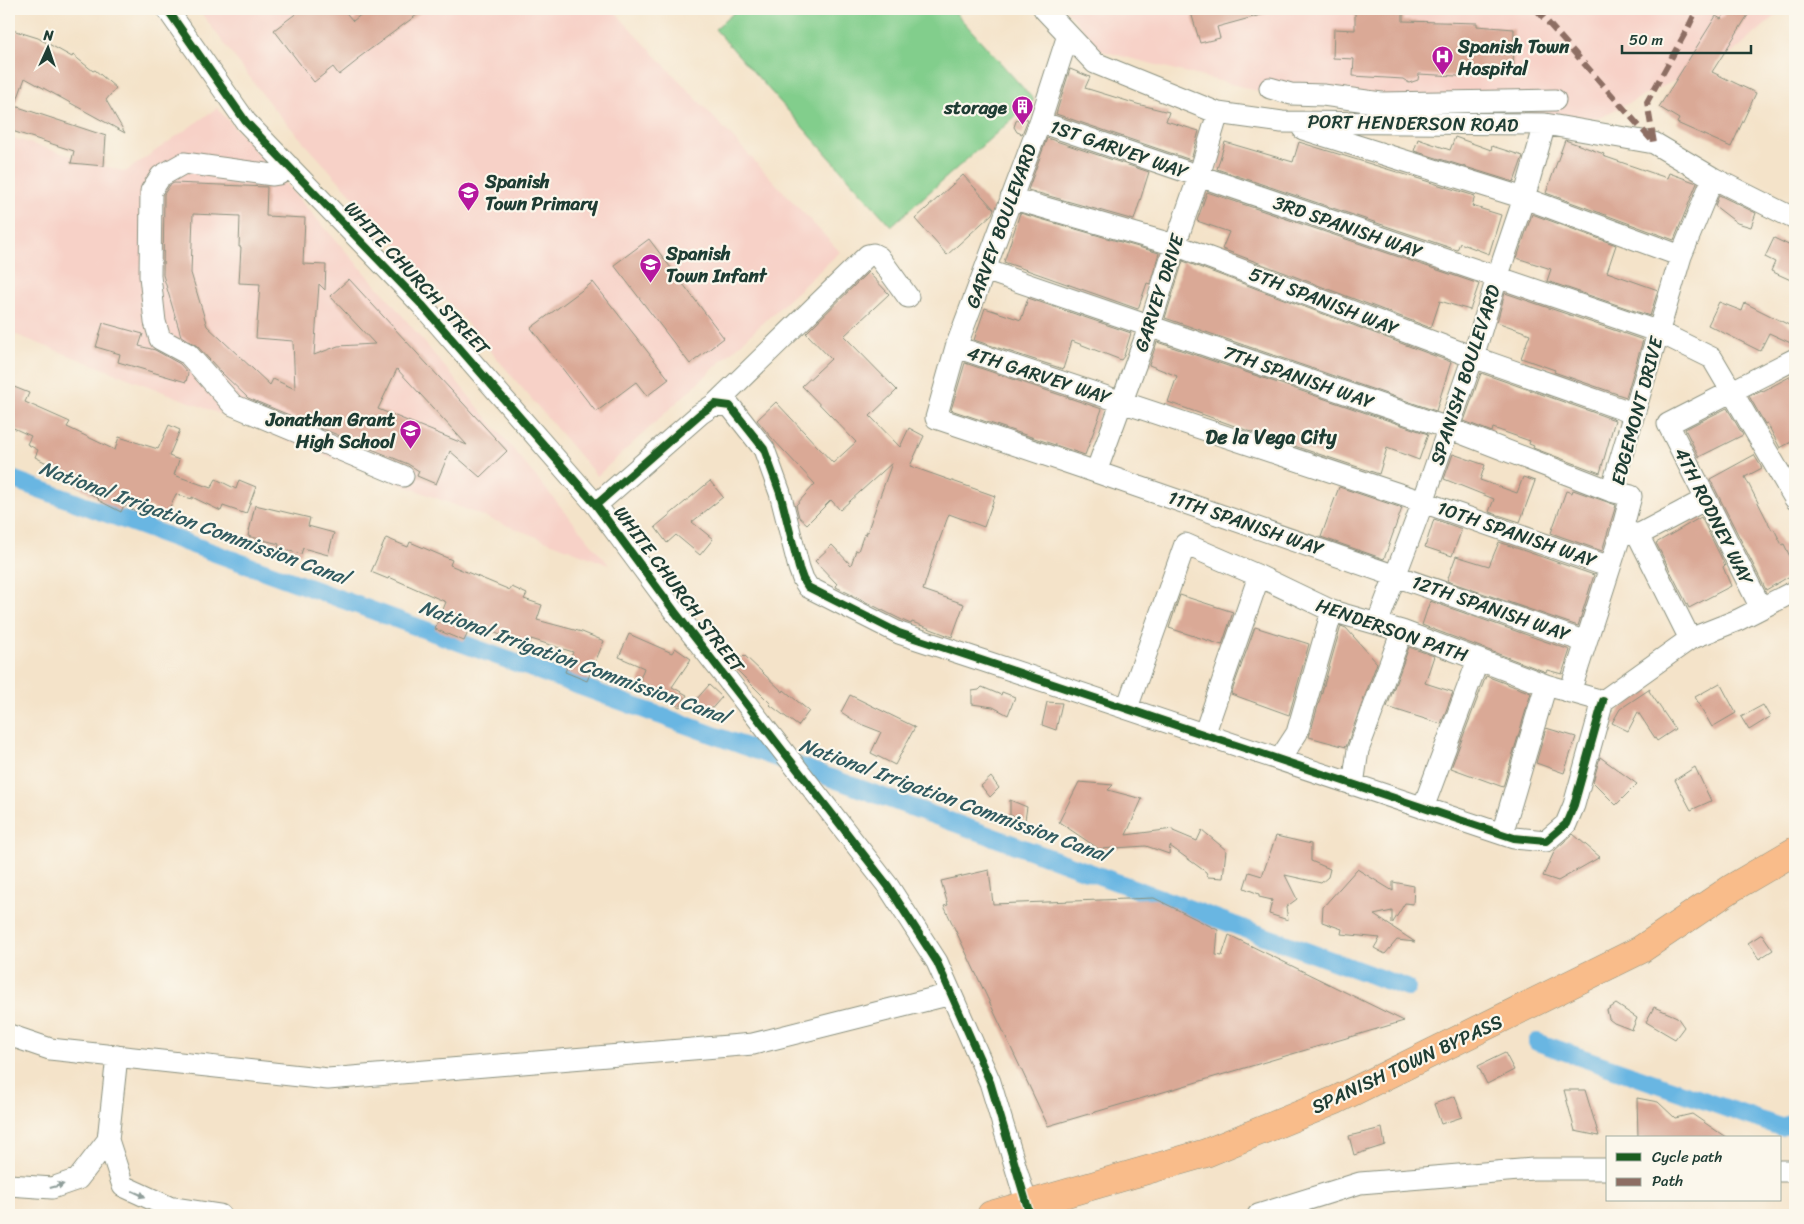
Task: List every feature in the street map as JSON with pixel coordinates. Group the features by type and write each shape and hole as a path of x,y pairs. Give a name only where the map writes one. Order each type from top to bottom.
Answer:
{"main road":[{"name":"SPANISH TOWN BYPASS","path":"991,1215 1029,1210 1206,1153 1336,1100 1640,950 1732,888 1795,851"}],"street":[{"name":"WHITE CHURCH STREET","path":"167,9 246,122 422,305 596,505 675,612 888,886 937,962 990,1082 1029,1210"},
{"name":"PORT HENDERSON ROAD","path":"1044,9 1095,64 1218,113 1282,122 1545,124 1654,143 1713,178 1795,219"},
{"name":"GARVEY BOULEVARD","path":"936,418 956,347 1040,122 1068,36"},
{"path":"1270,88 1291,94 1381,103 1555,100"},
{"name":"GARVEY DRIVE","path":"1096,472 1150,325 1175,245 1200,176 1218,113"},
{"name":"1ST GARVEY WAY","path":"1040,122 1200,176"},
{"path":"1282,122 1524,198 1682,256"},
{"name":"SPANISH BOULEVARD","path":"1377,624 1423,502 1473,356 1524,198 1545,124"},
{"path":"290,167 279,174 273,175 184,163 160,176 151,191 150,266 155,322 160,339 188,354 233,405 403,476"},
{"name":"3RD SPANISH WAY","path":"1200,176 1659,332 1712,358 1795,498"},
{"name":"EDGEMONT DRIVE","path":"1570,692 1610,567 1630,532 1631,496 1611,491 1682,256 1713,178"},
{"name":"5TH SPANISH WAY","path":"1011,198 1175,245 1473,356 1634,413"},
{"path":"596,505 700,414 715,404 868,255 873,254 880,257 908,297"},
{"name":"7TH SPANISH WAY","path":"985,270 1448,428 1611,491"},
{"name":"4TH GARVEY WAY","path":"956,347 1423,502"},
{"path":"1731,390 1795,359"},
{"name":"4TH RODNEY WAY","path":"1731,390 1668,424 1761,608"},
{"path":"715,404 730,406 764,449 780,493 799,568 808,587 899,633 1514,838 1546,841 1566,824 1574,805 1603,701 1690,638 1738,620 1795,591"},
{"name":"11TH SPANISH WAY","path":"936,418 1395,575"},
{"path":"1690,638 1630,532 1706,499"},
{"name":"10TH SPANISH WAY","path":"1423,502 1610,567"},
{"name":"HENDERSON PATH","path":"1127,708 1185,544 1259,576 1332,612 1402,631 1546,685 1603,701"},
{"name":"12TH SPANISH WAY","path":"1395,575 1586,642"},
{"path":"1204,735 1259,576"},
{"path":"1280,759 1297,733 1332,612"},
{"path":"1353,785 1358,750 1402,631"},
{"path":"1423,808 1478,660"},
{"path":"1502,834 1546,685"},
{"path":"9,1035 50,1049 328,1079 753,1044 951,994"},
{"path":"117,1056 108,1140 123,1186 169,1207 220,1215"},
{"path":"9,1186 52,1188 78,1179 108,1140"},
{"path":"1258,1215 1360,1183 1533,1169 1606,1169"},
{"path":"1782,1171 1795,1171"}],"shaded area":[{"path":"198,9 612,9 840,252 597,476 460,315 273,108"},
{"name":"Spanish Town Hospital","path":"1065,9 1784,9 1732,53 1598,118 1285,98 1102,51"},
{"name":"Jonathan Grant High School","path":"217,108 386,296 609,565 9,332 9,137 125,172"}],"green space":[{"path":"738,9 952,9 1034,100 891,226 715,29"}],"building":[{"path":"302,9 343,9 353,21 368,9 425,9 357,59 339,75 333,67 314,82 274,30"},
{"path":"1190,9 1267,9 1268,13 1217,27 1220,38 1200,43"},
{"name":"Spanish Town Hospital","path":"1355,9 1403,9 1403,21 1477,23 1477,26 1514,29 1513,72 1476,70 1475,77 1419,74 1418,80 1409,83 1403,79 1353,76 1354,59 1333,58 1334,29 1355,30"},
{"path":"1728,9 1737,9 1748,15 1712,72 1756,93 1731,147 1677,123 1679,119 1659,107 1716,16 1721,19"},
{"path":"9,29 38,38 72,57 73,55 116,88 106,100 125,133 25,78 15,106 106,136 104,166 71,163 74,151 9,130"},
{"path":"1070,69 1090,77 1085,88 1169,112 1166,121 1199,131 1191,160 1056,114"},
{"name":"storage","path":"1021,118 1028,119 1022,134 1017,132 1014,127 1016,121"},
{"path":"1455,137 1491,150 1492,146 1523,156 1514,182 1414,151 1418,139 1450,150"},
{"path":"1047,138 1149,172 1134,220 1028,190"},
{"path":"1565,140 1604,154 1603,156 1667,178 1669,173 1697,183 1674,240 1546,193"},
{"path":"1225,142 1293,162 1299,142 1475,196 1472,206 1501,215 1489,254 1460,243 1457,250 1217,169"},
{"path":"963,175 994,209 992,214 947,255 915,219"},
{"path":"174,183 267,187 266,216 305,218 303,264 326,265 325,290 319,284 314,355 338,346 375,344 330,296 349,279 507,451 480,477 450,451 436,484 417,476 419,471 408,464 248,398 197,346 181,336 163,275 164,194 170,185","holes":["193,214 240,216 239,283 260,284 256,338 293,341 295,389 273,379 270,385 207,326 191,273","397,369 467,445 378,409"]},
{"path":"1207,192 1479,284 1470,310 1440,301 1431,328 1222,249 1229,232 1197,221"},
{"path":"1719,195 1756,213 1751,227 1737,223 1715,206"},
{"path":"1020,213 1159,253 1150,284 1147,283 1138,309 1004,262"},
{"path":"1532,214 1616,245 1607,272 1658,290 1650,316 1547,281 1551,269 1517,258"},
{"path":"1774,238 1795,248 1795,282 1771,271 1775,262 1765,257"},
{"path":"649,239 724,338 690,364 614,265"},
{"path":"1183,261 1451,362 1436,411 1165,318"},
{"path":"868,272 889,294 844,336 897,390 870,416 900,447 909,428 924,436 910,466 995,496 984,527 949,514 923,590 964,604 952,637 912,622 911,624 904,621 836,587 837,584 815,561 832,545 851,565 864,534 866,535 892,463 840,510 831,500 807,524 799,517 796,505 815,484 757,420 776,402 833,463 856,442 802,386 831,359 806,333"},
{"path":"593,282 669,379 647,396 636,382 596,412 531,328"},
{"path":"1505,293 1643,340 1626,397 1554,372 1555,370 1521,358 1530,334 1497,322"},
{"path":"1028,298 1131,333 1124,356 1121,360 1072,341 1063,369 974,340 985,308 1021,320"},
{"path":"1719,302 1742,311 1745,303 1795,328 1795,345 1769,333 1760,351 1708,325"},
{"path":"103,323 143,334 139,346 155,350 180,364 188,373 186,382 118,362 120,354 96,347"},
{"path":"1157,342 1428,434 1419,460 1387,448 1379,474 1168,402 1177,376 1149,365"},
{"path":"965,363 1102,409 1085,455 951,410"},
{"path":"1481,373 1615,420 1600,473 1533,448 1534,446 1529,444 1530,441 1493,428 1492,432 1464,421"},
{"path":"1795,374 1795,440 1780,448 1767,423 1765,424 1749,396 1763,391"},
{"path":"9,385 29,393 25,402 70,422 67,427 115,450 119,437 158,449 169,425 180,430 169,456 179,460 174,475 211,488 216,479 236,489 239,480 256,487 246,514 223,506 221,511 192,497 192,499 176,494 166,515 149,506 143,515 124,505 121,512 98,500 74,484 75,482 62,476 64,472 35,457 38,450 27,444 31,436 9,426"},
{"path":"1727,408 1743,435 1699,457 1685,429"},
{"path":"1453,454 1485,465 1480,480 1517,493 1523,477 1535,481 1520,522 1489,512 1494,499 1444,479"},
{"path":"1754,455 1762,468 1745,477 1772,530 1774,529 1782,545 1784,544 1795,567 1795,573 1766,590 1710,479"},
{"path":"710,481 723,497 692,522 713,539 700,555 676,535 667,543 655,527"},
{"path":"1339,487 1402,508 1384,559 1321,537"},
{"path":"1573,490 1616,505 1602,551 1551,533 1566,491 1572,493"},
{"path":"255,505 310,518 308,526 334,533 328,555 303,548 301,554 278,548 279,544 248,536"},
{"path":"1701,517 1725,565 1723,567 1731,586 1689,608 1656,543"},
{"path":"1434,519 1462,529 1452,556 1425,547"},
{"path":"386,538 408,547 410,542 452,560 450,565 510,590 512,587 527,594 524,599 542,605 537,620 582,632 604,641 587,681 565,672 573,652 531,639 529,646 472,624 464,641 435,629 446,602 389,577 388,579 371,572"},
{"path":"1499,542 1594,575 1578,626 1447,581 1456,556 1489,566"},
{"path":"1180,595 1233,612 1222,645 1169,628"},
{"path":"1430,601 1570,650 1562,674 1547,670 1546,672 1422,625"},
{"path":"1341,626 1346,628 1377,663 1346,747 1309,737"},
{"path":"1255,627 1309,644 1289,715 1231,694"},
{"path":"629,634 672,653 675,648 691,659 672,687 687,695 680,707 664,700 668,692 639,682 644,668 619,657"},
{"path":"1409,647 1434,656 1425,683 1453,692 1441,724 1387,707"},
{"path":"744,655 783,692 784,690 809,711 798,726 770,705 733,666"},
{"path":"1486,676 1531,693 1503,787 1451,768"},
{"path":"1720,683 1736,713 1712,727 1695,697"},
{"path":"709,685 722,697 707,714 694,702"},
{"path":"982,687 1001,695 1002,692 1015,697 1008,715 993,707 972,704 972,691 979,690"},
{"path":"1650,689 1649,691 1675,729 1657,741 1638,712 1628,731 1612,723 1620,709"},
{"path":"850,695 915,727 895,765 871,753 881,732 858,723 841,712"},
{"path":"1047,702 1062,703 1056,730 1042,725"},
{"path":"1763,705 1770,717 1749,730 1741,717"},
{"path":"1546,728 1576,737 1564,773 1536,763"},
{"path":"1600,757 1637,784 1616,805 1593,782"},
{"path":"1695,767 1711,801 1691,810 1675,780"},
{"path":"991,777 999,788 990,797 981,786"},
{"path":"1079,782 1113,785 1108,790 1142,799 1126,835 1173,829 1173,831 1197,841 1202,830 1226,850 1223,878 1208,877 1206,872 1170,846 1169,854 1146,846 1099,849 1059,822"},
{"path":"1010,800 1027,807 1025,820 1010,815"},
{"path":"1573,834 1600,857 1558,881 1543,876 1555,850"},
{"path":"1276,836 1311,844 1311,861 1330,869 1328,877 1321,883 1285,875 1297,899 1286,907 1288,920 1269,914 1272,900 1259,897 1259,894 1244,888 1249,872 1262,876"},
{"path":"1357,869 1393,891 1393,882 1414,886 1413,904 1405,903 1392,924 1392,911 1374,915 1415,942 1397,940 1385,954 1374,948 1380,938 1341,934 1342,929 1322,922 1323,907"},
{"path":"989,870 993,904 1154,898 1218,930 1216,955 1222,956 1229,935 1404,1021 1048,1126 944,906 948,905 941,881"},
{"path":"1762,934 1773,950 1759,959 1748,943"},
{"path":"1616,1004 1637,1018 1632,1030 1609,1019 1607,1010"},
{"path":"1654,1007 1677,1017 1684,1027 1675,1039 1646,1022"},
{"path":"1505,1053 1514,1070 1487,1084 1478,1066"},
{"path":"1564,1090 1585,1090 1599,1136 1575,1131"},
{"path":"1455,1096 1462,1117 1441,1124 1434,1104"},
{"path":"1637,1098 1658,1102 1675,1118 1692,1114 1724,1136 1638,1136"},
{"path":"1382,1128 1385,1145 1354,1155 1349,1136"}],"waterway":[{"name":"National Irrigation Commission Canal","path":"9,478 1407,988"},
{"path":"1537,1042 1780,1127 1795,1123"}],"marked path":[{"path":"1536,9 1654,143 1647,102 1697,9"}],"cycle path":[{"path":"167,9 246,122 422,305 596,505 675,612 888,886 937,962 990,1082 1030,1215"},
{"path":"596,505 700,414 715,404 730,406 764,449 780,493 799,568 808,587 899,633 1514,838 1546,841 1566,824 1574,805 1603,701"}],"place":[{"name":"Spanish Town Hospital","path":"1442,76"},
{"name":"storage","path":"1023,126"},
{"name":"Spanish Town Primary","path":"469,211"},
{"name":"Spanish Town Infant","path":"650,283"},
{"name":"Jonathan Grant High School","path":"411,449"}],"district":[{"name":"De la Vega City","path":"1271,437"}]}
